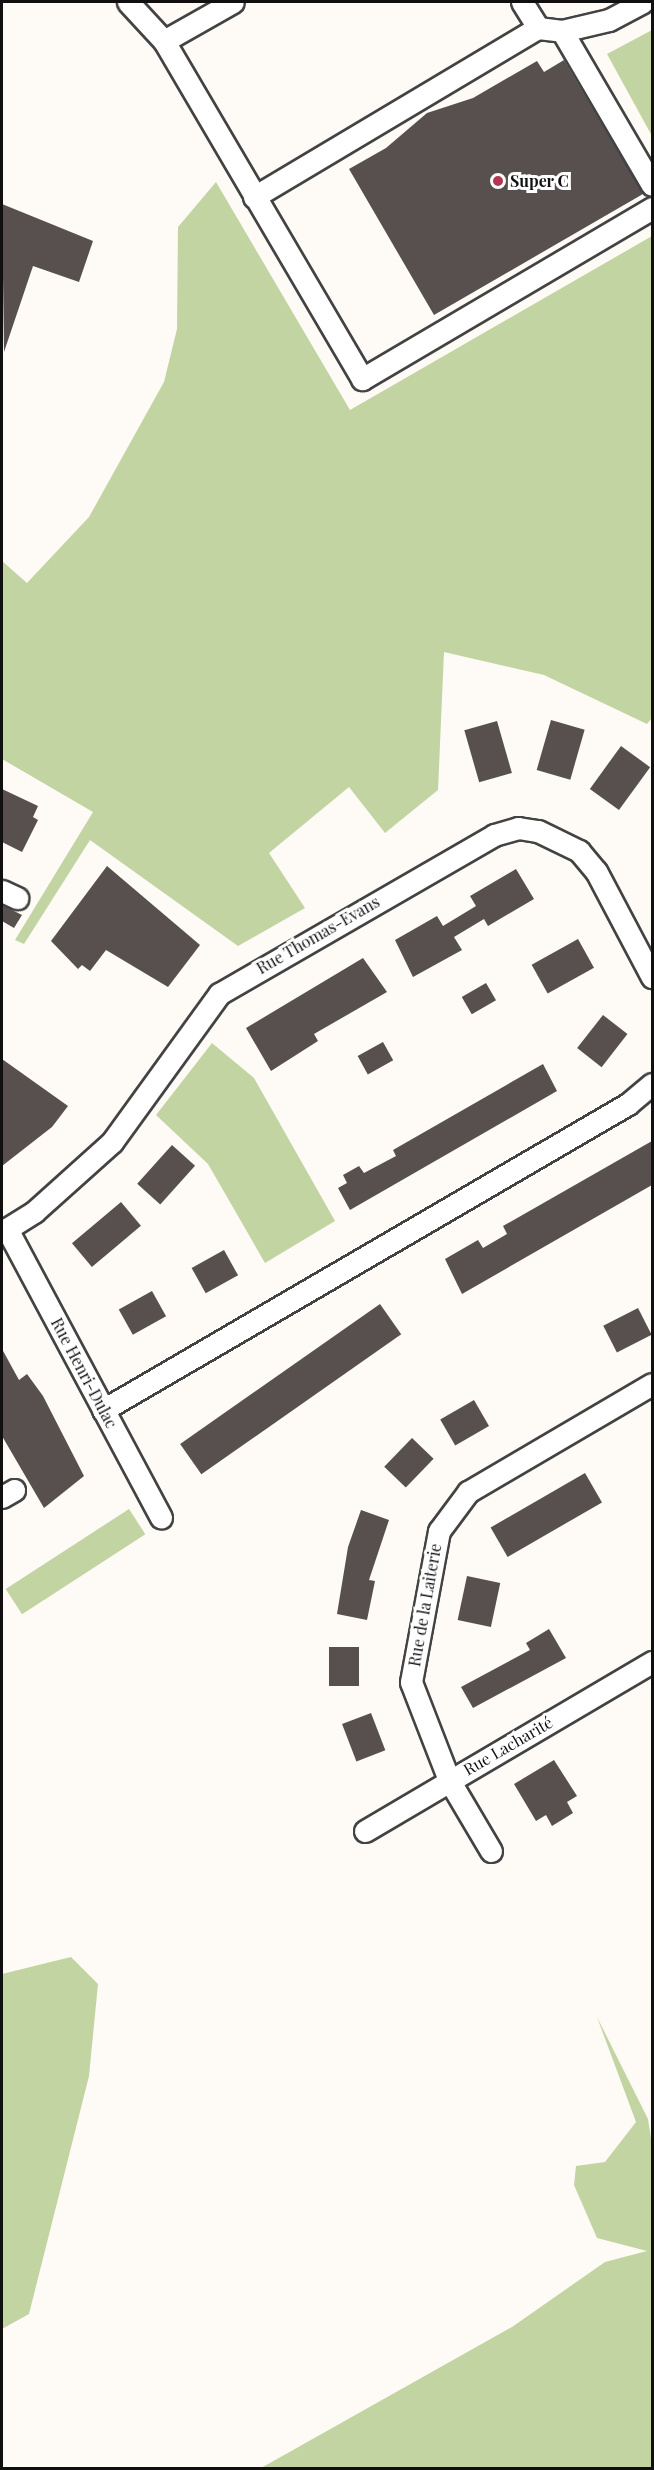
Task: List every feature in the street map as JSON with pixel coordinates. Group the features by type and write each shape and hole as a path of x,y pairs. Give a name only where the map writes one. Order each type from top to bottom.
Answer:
{"street":[{"path":"128,2 164,41 362,379 652,208"},
{"path":"164,41 233,2"},
{"path":"522,2 538,28"},
{"path":"254,196 538,28 562,31 609,20 643,2"},
{"path":"562,31 652,185"},
{"name":"Rue Thomas-Evans","path":"4,1230 43,1204 112,1142 219,994 494,835 518,828 538,831 579,851 596,872 652,977"},
{"path":"103,1410 628,1104 652,1084"},
{"name":"Rue Henri-Dulac","path":"4,1230 161,1518"},
{"name":"Rue de la Laiterie","path":"491,1851 449,1780 411,1682 439,1531 468,1492 652,1384"},
{"name":"Rue Lacharité","path":"365,1831 652,1662"}],"green space":[{"path":"652,30 652,136 607,54"},
{"path":"216,182 350,410 652,236 652,718 647,724 544,675 444,652 438,790 385,833 349,787 269,853 305,908 238,946 90,840 24,944 15,940 93,812 2,759 2,561 27,583 89,517 164,382 177,329 178,227"},
{"path":"212,1043 254,1078 335,1221 265,1263 208,1164 156,1115"},
{"path":"129,1509 145,1534 22,1614 6,1589"},
{"path":"71,1957 98,1984 89,2076 29,2314 2,2329 2,1974"},
{"path":"597,2017 648,2119 652,2145 652,2468 261,2468 512,2327 605,2262 647,2251 597,2238 574,2185 576,2166 605,2162 636,2122"}],"building":[{"name":"Super C","path":"564,60 643,194 434,315 349,169 386,148 427,113 473,98 537,61 544,72"},
{"path":"2,204 93,241 79,282 33,266 4,352"},
{"path":"551,720 585,730 570,780 537,770"},
{"path":"497,721 512,773 479,782 464,730"},
{"path":"621,746 650,767 619,810 590,789"},
{"path":"2,789 38,806 33,817 38,820 22,852 2,842"},
{"path":"107,866 200,945 168,987 106,950 90,971 82,965 78,969 51,941"},
{"path":"516,869 534,899 488,926 484,919 454,937 462,950 413,977 395,940 437,916 443,926 476,906 470,896"},
{"path":"2,905 22,915 14,928 2,921"},
{"path":"578,939 594,968 548,994 532,965"},
{"path":"363,958 387,992 314,1034 318,1041 271,1071 246,1028"},
{"path":"486,983 496,1000 472,1014 462,997"},
{"path":"603,1015 627,1034 602,1067 577,1048"},
{"path":"383,1042 393,1060 368,1074 358,1056"},
{"path":"2,1059 68,1106 52,1127 2,1166"},
{"path":"543,1064 557,1091 350,1210 338,1188 347,1183 343,1175 359,1166 364,1173 396,1156 393,1150"},
{"path":"652,1141 652,1185 462,1294 445,1259 478,1240 483,1248 507,1234 503,1226"},
{"path":"172,1145 195,1166 160,1204 137,1184"},
{"path":"121,1202 141,1226 92,1267 72,1243"},
{"path":"224,1250 238,1275 206,1293 192,1268"},
{"path":"152,1291 166,1316 133,1335 119,1309"},
{"path":"380,1304 401,1334 201,1474 180,1444"},
{"path":"638,1308 652,1335 617,1352 603,1326"},
{"path":"2,1349 19,1380 27,1374 43,1396 84,1476 44,1508 2,1436"},
{"path":"474,1400 489,1426 455,1445 440,1420"},
{"path":"412,1438 434,1459 406,1488 384,1467"},
{"path":"585,1473 602,1502 508,1557 491,1528"},
{"path":"361,1510 389,1520 369,1580 375,1581 367,1620 337,1614 348,1547"},
{"path":"467,1576 500,1583 491,1627 458,1620"},
{"path":"549,1629 566,1658 473,1708 461,1687 530,1650 526,1643"},
{"path":"329,1647 359,1647 359,1686 329,1686"},
{"path":"371,1713 385,1750 356,1761 342,1724"},
{"path":"554,1760 577,1796 567,1802 573,1813 552,1826 546,1815 536,1821 514,1784"}],"place":[{"name":"Super C","path":"498,181"}]}
